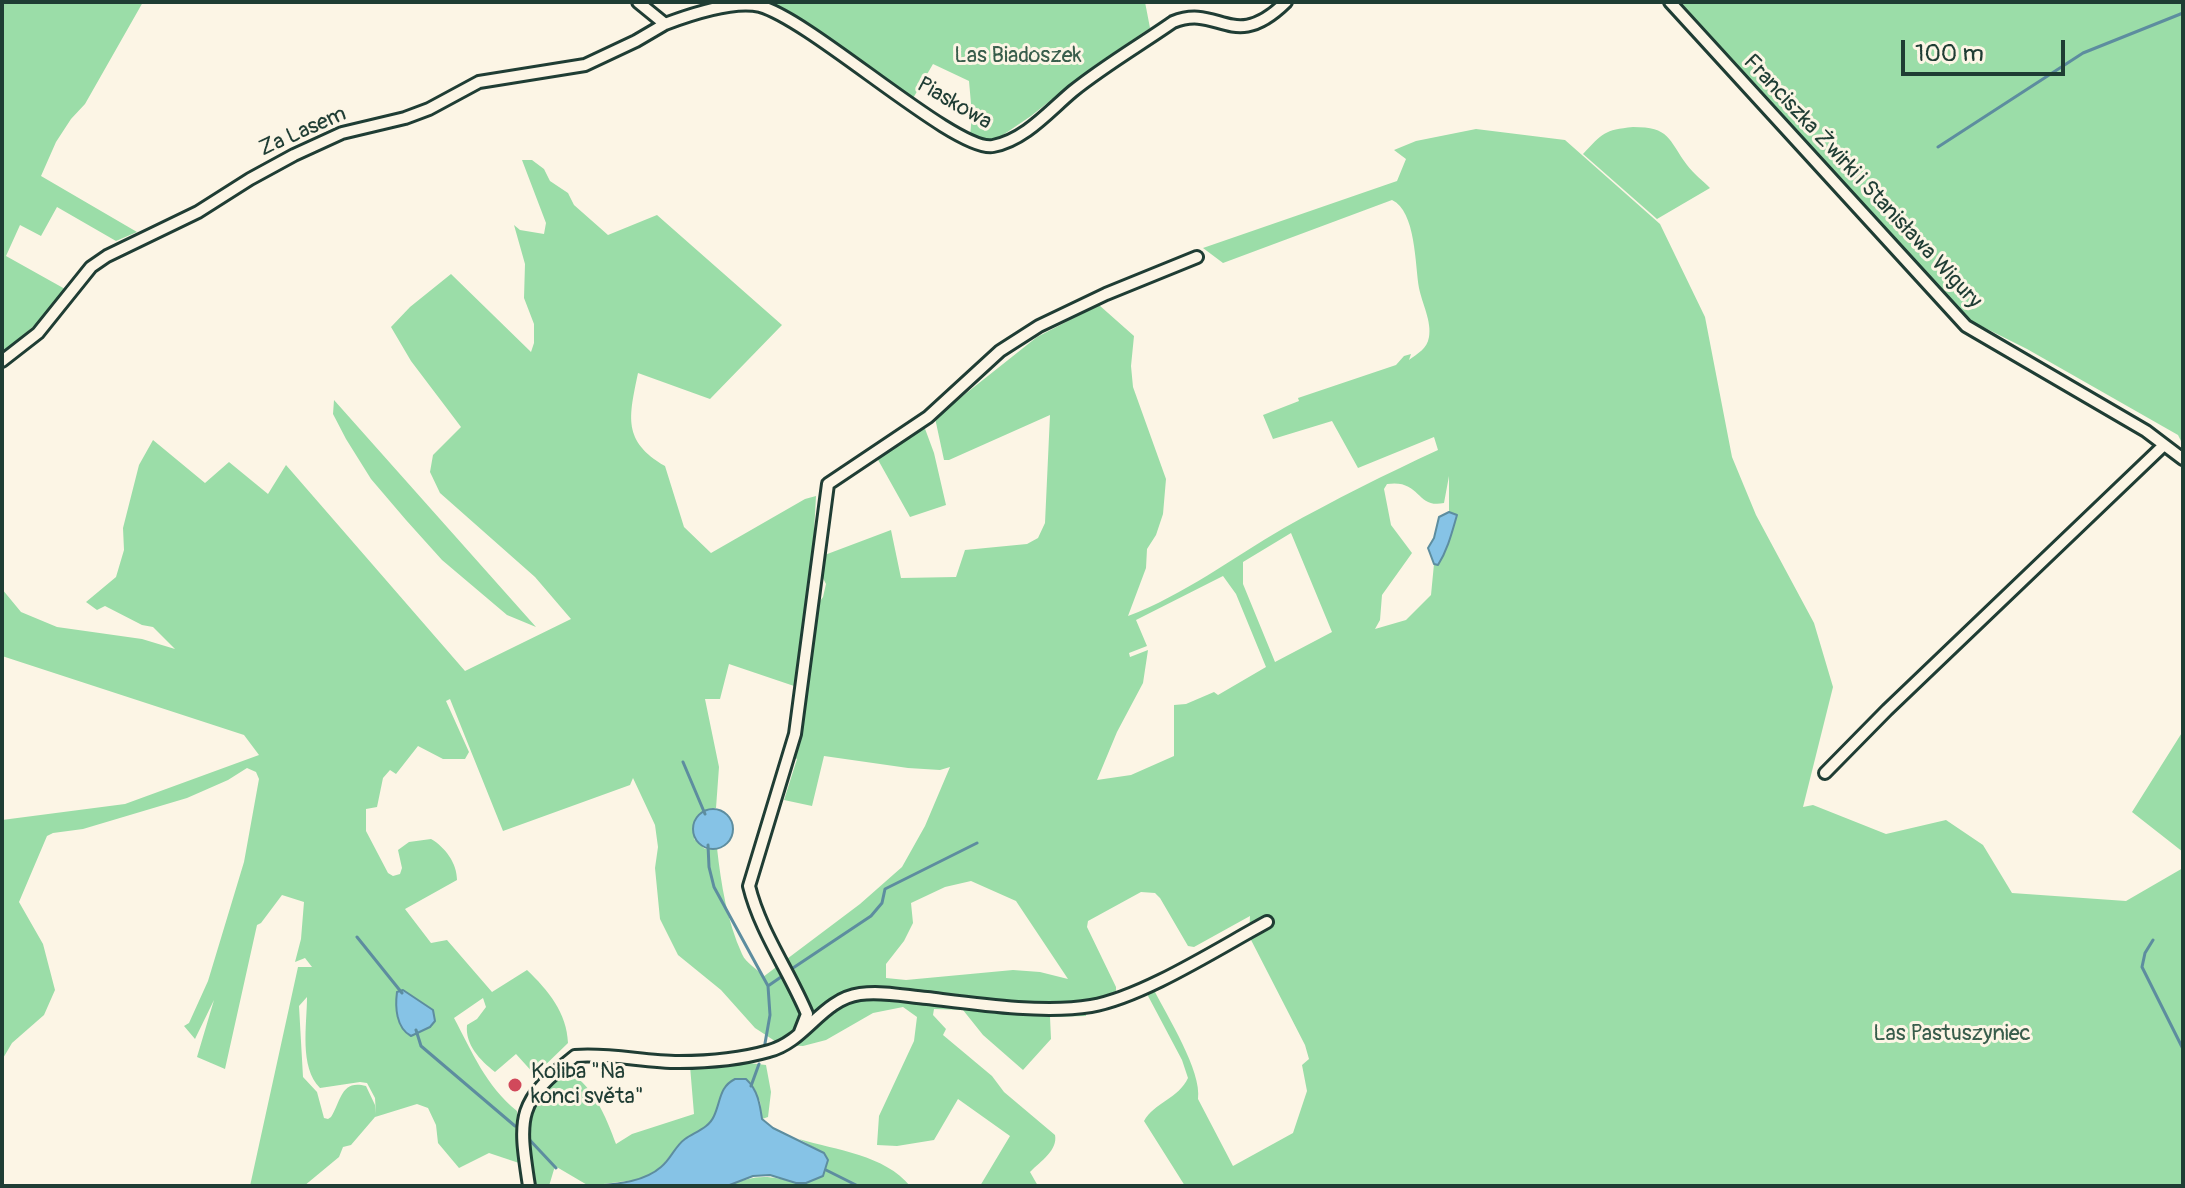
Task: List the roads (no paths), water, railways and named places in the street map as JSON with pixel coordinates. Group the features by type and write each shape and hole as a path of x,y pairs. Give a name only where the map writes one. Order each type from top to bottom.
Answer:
{"street":[{"path":"638,2 665,24"},
{"name":"Piaskowa","path":"665,24 724,7 741,4 760,6 815,36 947,128 981,146 991,147 1048,115 1073,91 1173,22 1184,17 1246,27 1261,21 1286,2"},
{"name":"Franciszka Żwirki i Stanisława Wigury","path":"1670,2 1966,326 2146,431 2183,459"},
{"name":"Za Lasem","path":"2,361 38,333 91,267 107,256 198,212 306,149 359,127 405,118 429,109 479,82 585,65 665,24"},
{"path":"800,1032 807,1014 754,905 749,886 795,734 828,484 928,417 1000,351 1026,334 1106,294 1197,257"},
{"path":"1825,773 2163,446"},
{"path":"529,1186 522,1141 526,1106 539,1087 575,1056 679,1062 772,1051 844,997 859,994 1056,1008 1093,1006 1144,988 1267,922"}],"water":[{"path":"1449,512 1457,515 1438,565 1434,564 1428,548 1439,517"},
{"path":"713,809 727,815 733,829 727,843 713,849 699,843 693,829 699,815"},
{"path":"403,990 433,1010 435,1021 430,1027 411,1036 402,1028 398,1017 397,992"},
{"path":"735,1079 746,1079 753,1088 762,1119 773,1128 824,1153 828,1160 823,1176 806,1183 770,1175 753,1176 727,1186 596,1186 638,1179 661,1167 682,1142 709,1124 723,1090"}],"waterway":[{"path":"1938,147 2083,53 2183,13"},
{"path":"683,762 705,814"},
{"path":"790,970 871,916 882,903 885,889 977,843"},
{"path":"708,845 714,887 768,986"},
{"path":"357,937 402,993"},
{"path":"2153,940 2145,953 2142,967 2183,1049"},
{"path":"764,1049 770,1015 768,986 781,977"},
{"path":"416,1030 421,1046 515,1126"},
{"path":"751,1086 759,1064"},
{"path":"526,1136 556,1168"},
{"path":"826,1170 858,1186"}],"place":[{"name":"Koliba \"Na konci světa\"","path":"515,1085"}],"park label":[{"name":"Las Biadoszek","path":"1018,56"},
{"name":"Las Pastuszyniec","path":"1952,1034"}]}
